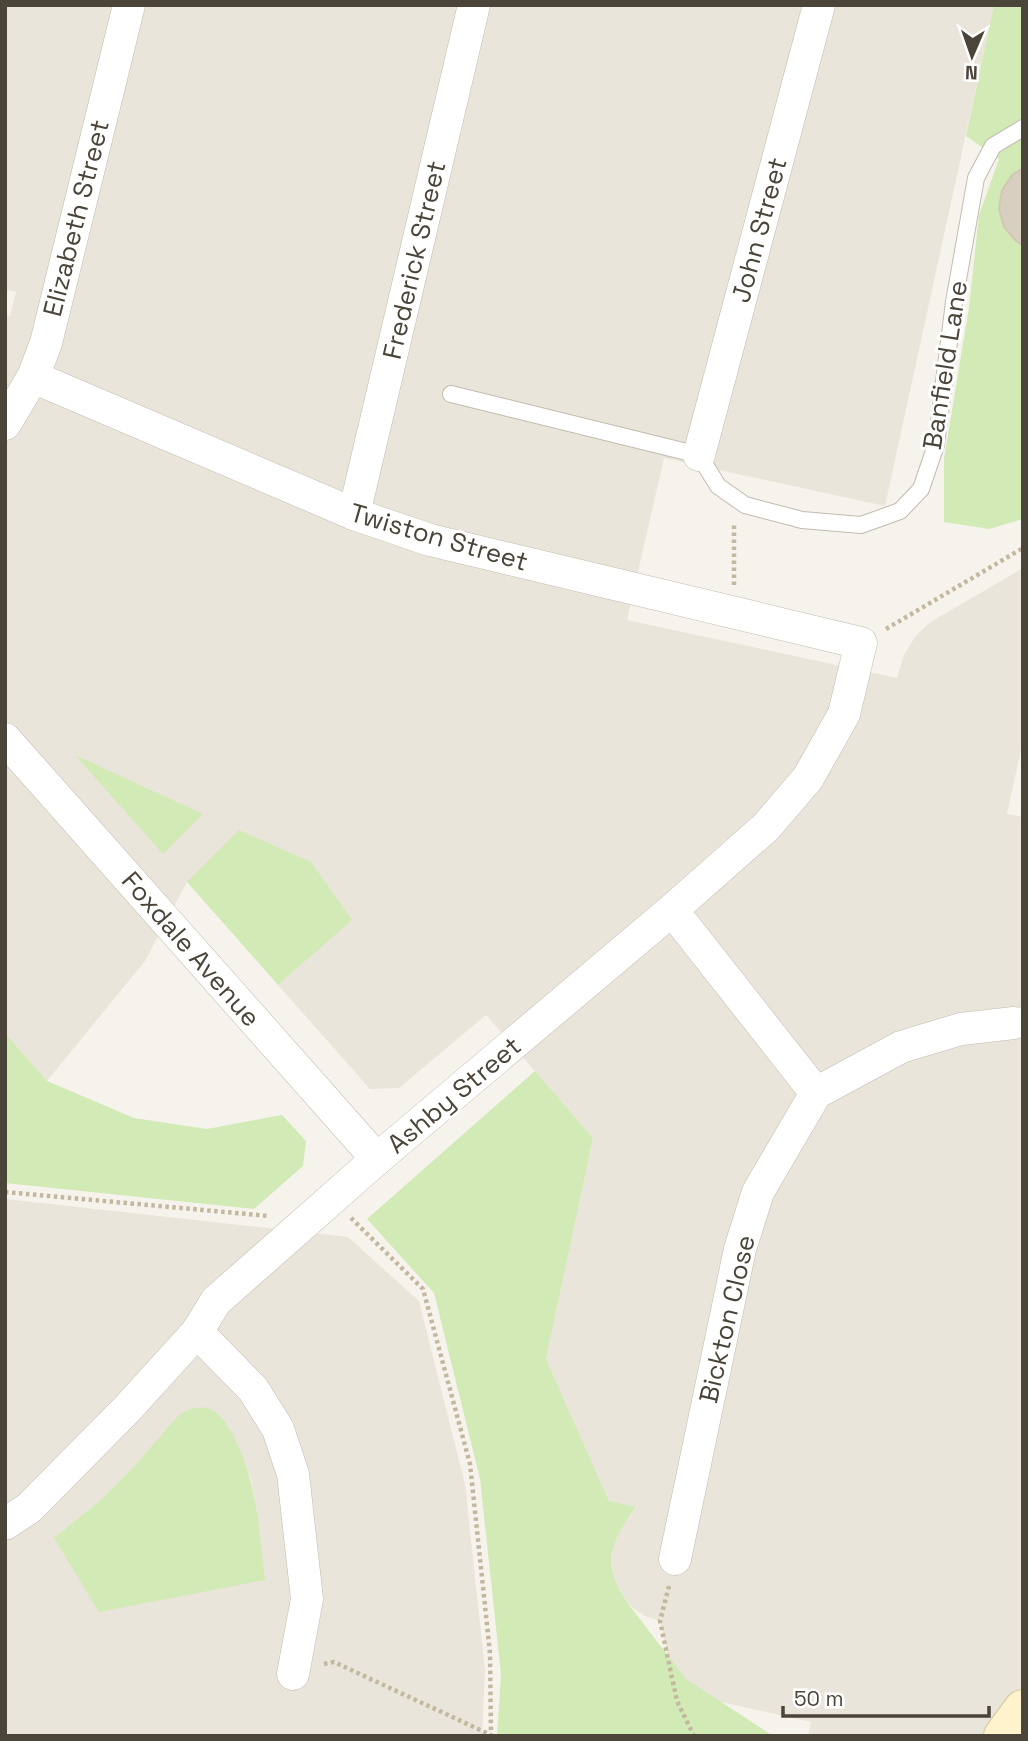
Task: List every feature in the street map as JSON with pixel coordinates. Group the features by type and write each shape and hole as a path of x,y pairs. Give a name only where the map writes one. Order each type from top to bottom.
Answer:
{"street":[{"name":"Elizabeth Street","path":"5,424 33,377 46,343 129,5"},
{"name":"Frederick Street","path":"354,514 474,5"},
{"name":"John Street","path":"699,455 819,5"},
{"name":"Twiston Street","path":"33,377 354,514 430,540 861,643"},
{"name":"Ashby Street","path":"5,1524 29,1508 127,1409 197,1332 216,1301 766,827 808,778 844,714 861,643"},
{"name":"Foxdale Avenue","path":"5,739 377,1160"},
{"path":"672,910 816,1093"},
{"name":"Bickton Close","path":"676,1559 740,1249 758,1192 816,1093 901,1047 961,1029 1014,1023"},
{"path":"197,1332 253,1389 278,1429 293,1474 307,1599 293,1674"},
{"path":"1003,1736 1023,1709"}],"lane":[{"name":"Banfield Lane","path":"699,455 718,486 745,505 802,520 861,525 900,511 921,489 936,445 954,302 976,178 993,146 1023,128"},
{"path":"451,394 699,455"}],"path":[{"path":"733,613 735,498"},
{"path":"861,643 1023,548"},
{"path":"5,1192 320,1209 423,1289 470,1465 490,1653 491,1735 334,1662 293,1674"},
{"path":"676,1559 660,1621 677,1701 694,1736"}],"shaded area":[{"path":"5,5 994,5 885,506 664,458 627,620 897,678 904,655 915,637 929,623 1023,568 1023,740 1007,814 1023,817 1023,1736 808,1736 811,1722 676,1692 660,1621 645,1616 629,1605 614,1577 613,1545 618,1532 636,1508 609,1501 546,1359 593,1138 486,1015 399,1088 370,1089 278,985 351,920 187,882 145,961 47,1081 5,1033 5,315 10,316 16,292 5,290"},
{"path":"5,1199 348,1237 419,1301 465,1484 485,1670 482,1736 5,1736","holes":["238,1445 251,1478 257,1513 54,1538 103,1498 137,1463"]}],"green space":[{"path":"994,5 1023,5 1023,519 989,529 944,522 944,459 969,307 979,215 999,159 966,136"},
{"path":"75,755 203,814 163,854"},
{"path":"239,830 311,862 352,920 278,985 187,882"},
{"path":"5,1033 47,1081 134,1118 207,1129 282,1115 306,1141 303,1166 254,1209 5,1183"},
{"path":"535,1071 593,1138 546,1359 609,1501 636,1507 614,1544 612,1567 615,1578 629,1605 686,1679 773,1736 497,1736 501,1674 480,1479 434,1293 367,1219"},
{"path":"196,1408 207,1408 219,1415 241,1452 256,1505 265,1580 99,1612 54,1538 103,1498 179,1415"}],"building":[{"path":"1023,168 1023,245 1004,227 999,209 1002,190 1012,175"}]}
